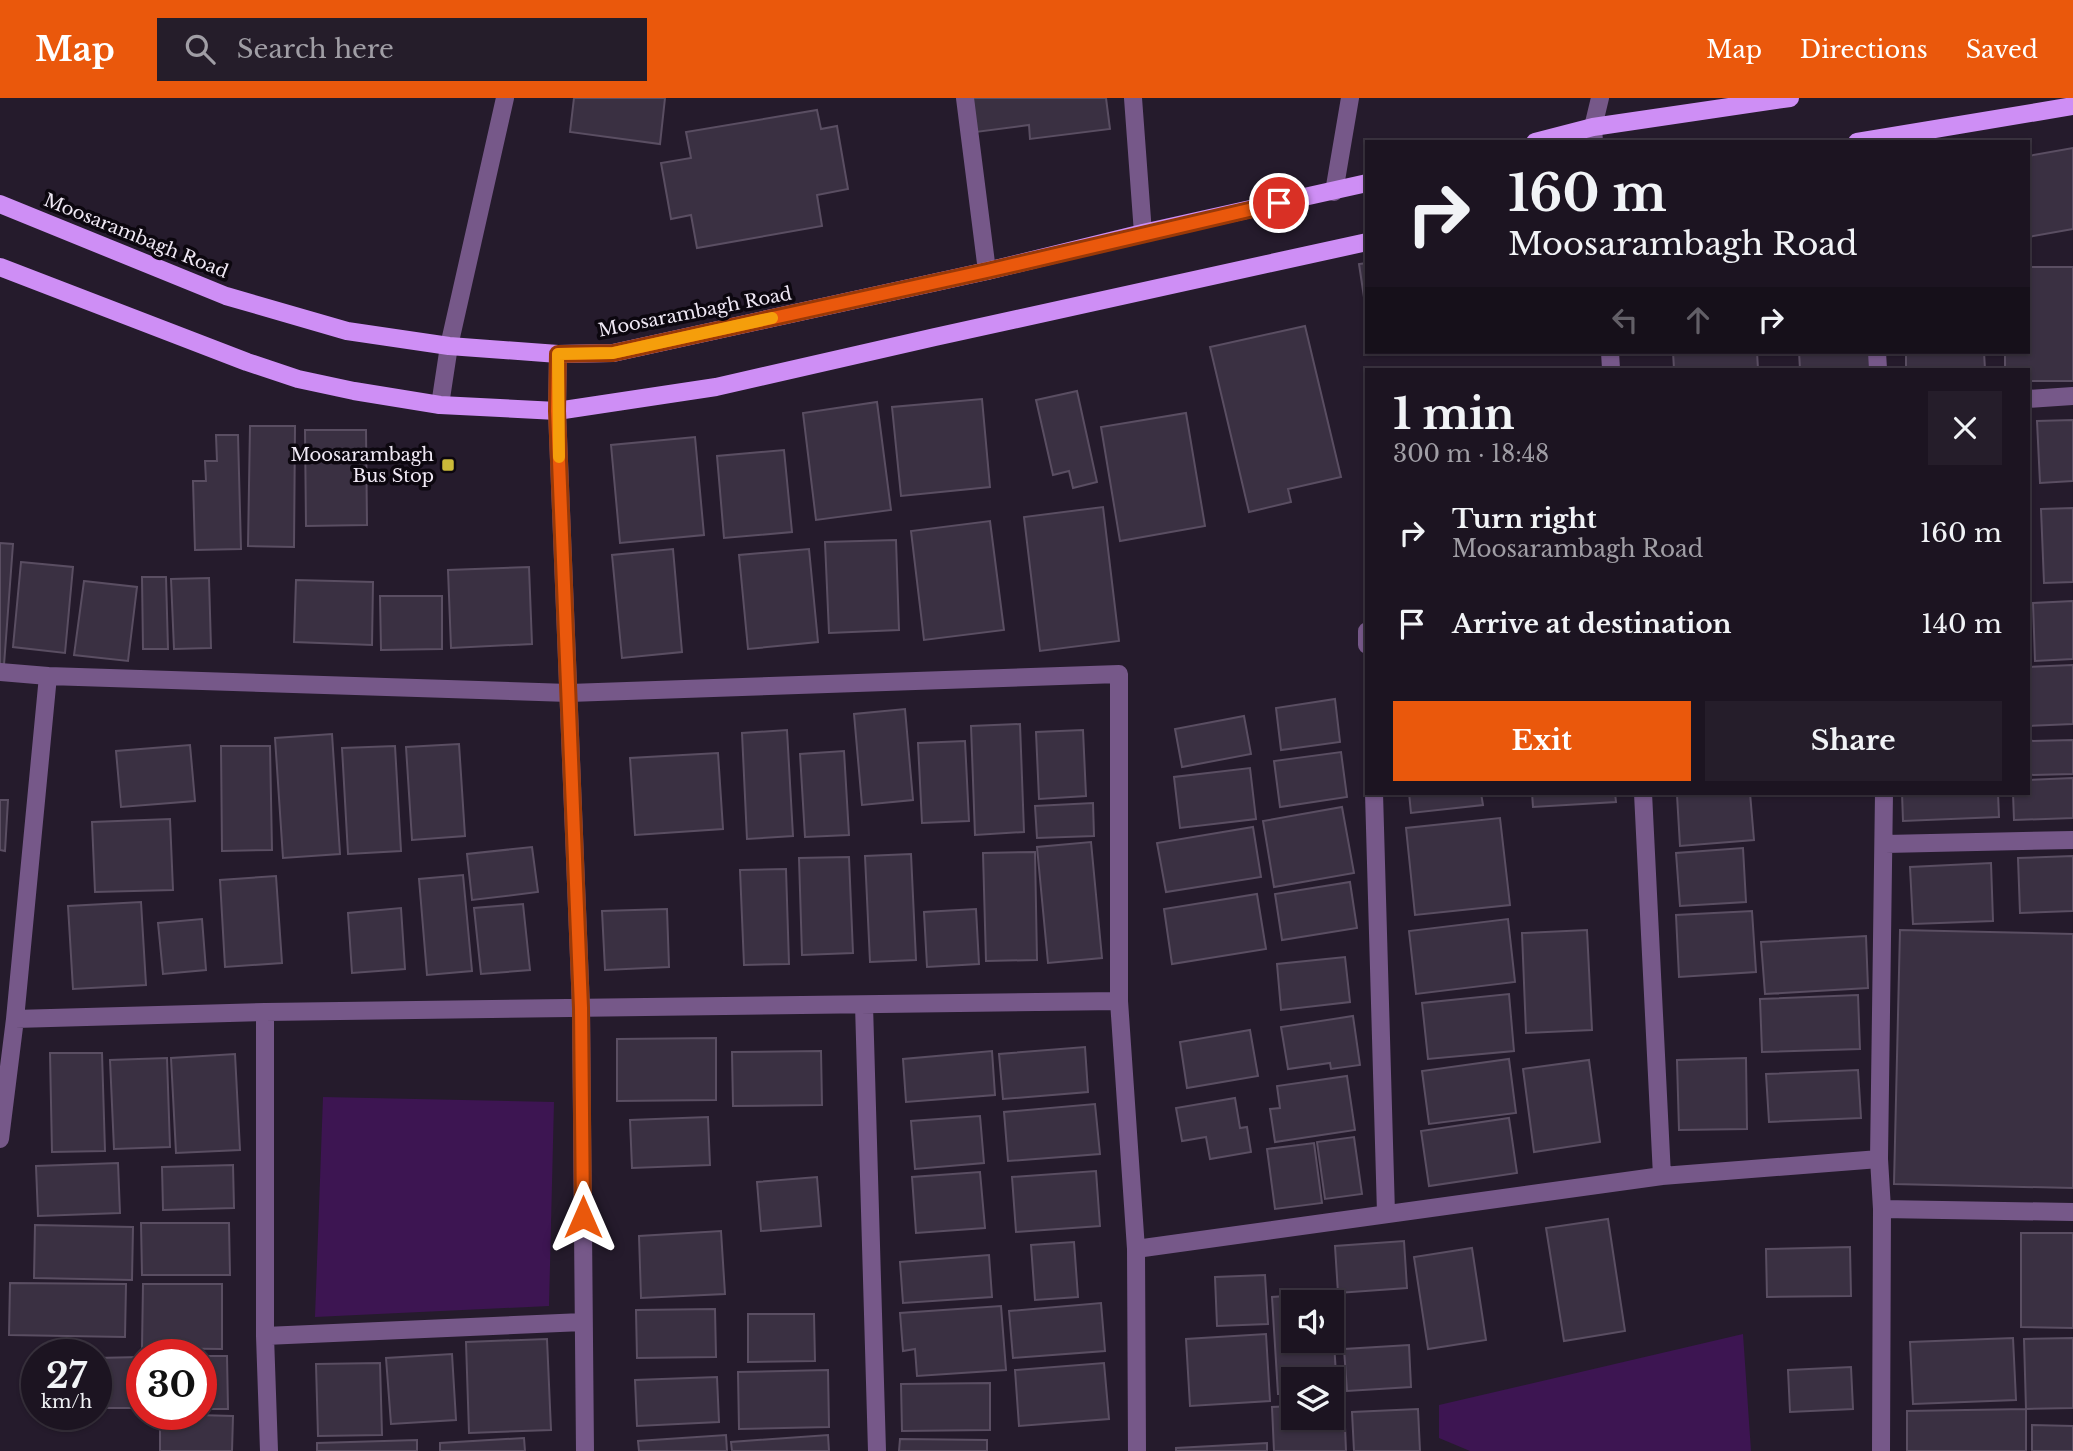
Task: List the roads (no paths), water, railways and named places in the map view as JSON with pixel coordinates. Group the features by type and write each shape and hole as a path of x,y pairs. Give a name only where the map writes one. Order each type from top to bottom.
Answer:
{"main road":[{"path":"1550,140 1790,98"},
{"path":"1870,140 2073,106"},
{"name":"Moosarambagh Road","path":"0,204 226,296 346,331 449,346 558,354 613,353 987,271 1365,183"},
{"path":"0,267 298,379 440,405 557,411 716,387 1365,242"}],"street":[{"path":"440,405 449,346 505,98"},
{"path":"965,98 987,271"},
{"path":"1133,98 1143,233"},
{"path":"1334,191 1350,98"},
{"path":"1594,134 1600,98"},
{"path":"558,354 557,411 581,1008 585,1451"},
{"path":"2030,399 2073,396"},
{"path":"0,672 48,676 569,694 1119,674 1119,1001 1136,1249 1137,1451"},
{"path":"0,1139 15,1019 48,676"},
{"path":"1374,795 1386,1213"},
{"path":"1643,795 1662,1176"},
{"path":"1881,1451 1882,1209 1879,1159 1884,795"},
{"path":"1885,844 2073,840"},
{"path":"15,1019 265,1012 1119,1001"},
{"path":"864,1005 877,1451"},
{"path":"265,1012 265,1336 269,1451"},
{"path":"1136,1249 1662,1176 1879,1159"},
{"path":"1882,1209 2073,1212"},
{"path":"265,1336 583,1322"}],"place":[{"name":"Moosarambagh Bus Stop","path":"448,465"}]}
